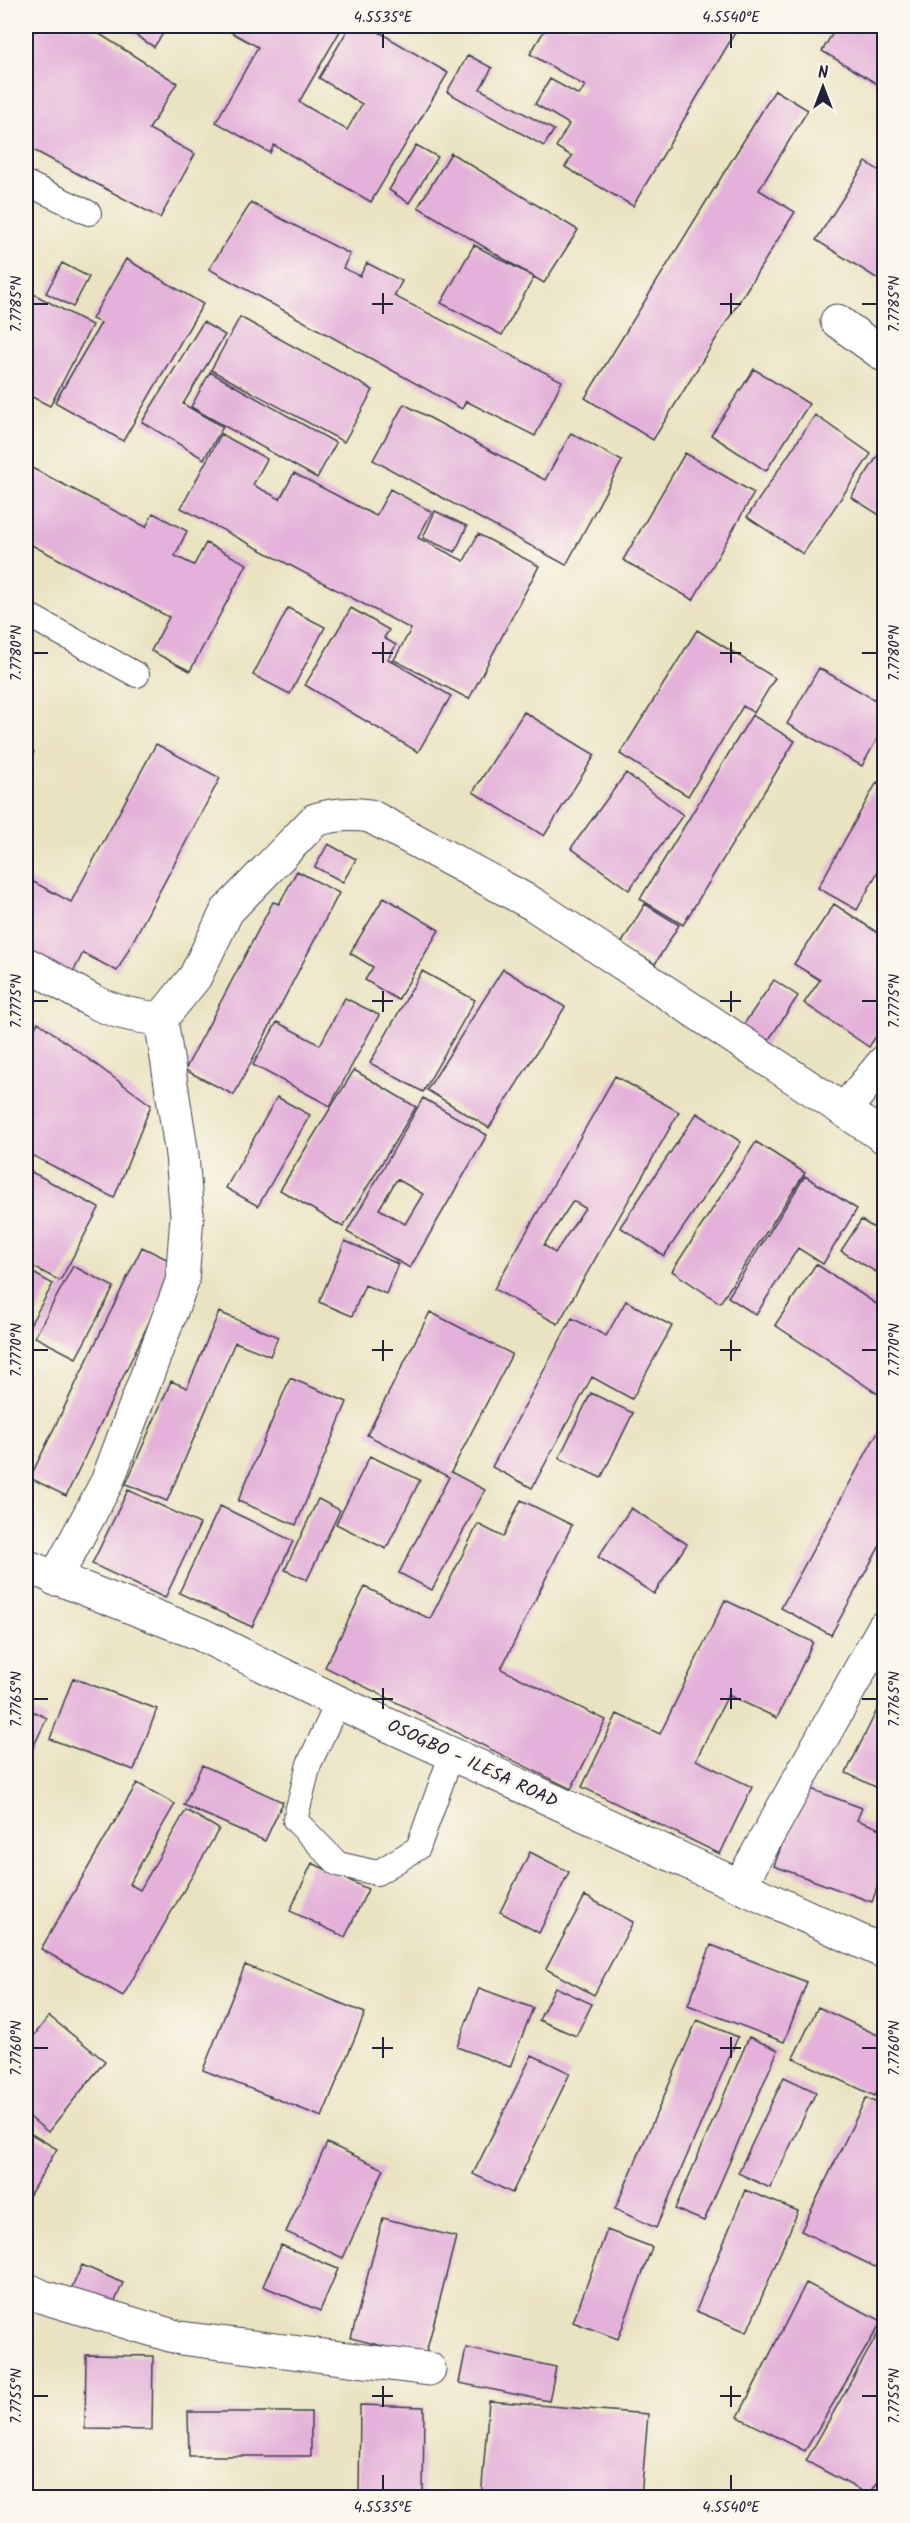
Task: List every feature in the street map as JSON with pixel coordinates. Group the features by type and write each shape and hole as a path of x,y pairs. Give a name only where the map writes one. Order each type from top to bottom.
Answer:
{"street":[{"path":"837,321 885,355"},
{"path":"40,1572 108,1482 182,1282 188,1216 182,1155 161,1019 195,977 227,911 315,820 329,815 348,813 370,816 532,904 885,1137"},
{"path":"26,964 98,1004 133,1016 161,1019"},
{"path":"845,1110 885,1062"},
{"name":"OSOGBO - ILESA ROAD","path":"40,1572 200,1634 338,1702 885,1952"},
{"path":"740,1885 885,1627"},
{"path":"26,2289 43,2297 180,2338 429,2369"}],"lane":[{"path":"26,183 89,213"},
{"path":"26,614 137,675"},
{"path":"338,1702 309,1764 295,1820 338,1864 377,1873 418,1848 452,1753"}],"building":[{"path":"26,26 87,26 177,83 149,129 195,154 160,218 26,146"},
{"path":"121,26 168,26 154,47"},
{"path":"220,26 343,26 299,102 347,130 362,104 319,78 350,26 369,26 448,73 371,202 274,145 270,153 216,122 258,47"},
{"path":"534,26 739,26 633,206 565,167 572,156 556,147 569,124 535,104 550,79 579,95 585,86 530,54 544,31"},
{"path":"837,26 884,26 884,88 822,51"},
{"path":"468,55 492,68 480,89 554,130 544,146 447,92"},
{"path":"775,90 808,110 759,190 795,212 653,440 585,398"},
{"path":"416,145 438,157 409,203 389,190"},
{"path":"451,153 578,230 544,283 418,207"},
{"path":"866,162 884,174 884,270 878,279 816,240"},
{"path":"251,203 350,254 343,268 360,276 367,263 402,281 394,296 562,381 535,436 466,401 462,409 209,269"},
{"path":"474,245 534,277 502,335 441,303"},
{"path":"126,259 203,304 123,441 55,402 101,323 92,319"},
{"path":"62,263 89,277 73,307 46,293"},
{"path":"26,290 92,325 50,406 26,394"},
{"path":"240,317 373,390 344,442 211,370"},
{"path":"203,322 225,335 183,404 223,427 204,459 142,422"},
{"path":"754,369 809,404 766,471 711,435"},
{"path":"210,372 336,443 317,478 191,407"},
{"path":"404,404 545,480 571,433 622,461 566,565 373,460"},
{"path":"815,415 871,454 803,554 747,517"},
{"path":"221,434 267,459 253,485 280,499 294,473 376,516 390,489 432,512 418,538 464,561 478,534 539,566 469,699 394,660 411,629 181,508"},
{"path":"884,446 884,518 851,497"},
{"path":"685,453 754,493 693,600 623,560"},
{"path":"26,465 146,527 153,513 187,531 175,556 194,565 206,543 247,564 190,671 151,651 169,617 26,542"},
{"path":"435,511 467,526 455,552 423,538"},
{"path":"288,608 325,627 290,694 253,675"},
{"path":"351,608 389,630 384,638 396,645 388,659 451,696 418,752 305,685"},
{"path":"697,630 775,678 754,713 743,706 688,796 620,754"},
{"path":"819,668 884,705 884,726 862,766 787,724"},
{"path":"524,712 595,755 544,836 473,792"},
{"path":"752,715 795,741 683,925 640,899"},
{"path":"156,744 220,778 117,971 83,953 69,980 26,956 26,878 71,902"},
{"path":"26,747 34,752 26,767"},
{"path":"626,773 683,815 629,890 571,848"},
{"path":"877,782 884,786 884,860 857,910 818,888"},
{"path":"328,844 356,859 343,882 315,867"},
{"path":"297,871 339,893 234,1095 185,1070 273,902 279,904"},
{"path":"384,897 439,930 398,1000 365,980 373,967 350,953"},
{"path":"645,904 679,925 655,964 621,944"},
{"path":"834,904 884,937 884,1024 869,1047 804,1003 820,980 794,964"},
{"path":"503,969 565,1007 489,1128 427,1090"},
{"path":"422,971 475,1000 423,1092 370,1063"},
{"path":"774,980 798,996 764,1047 740,1030"},
{"path":"345,998 379,1015 330,1106 253,1065 277,1022 320,1045"},
{"path":"38,1022 151,1105 114,1198 26,1152 26,1046"},
{"path":"354,1070 416,1107 343,1227 280,1190"},
{"path":"615,1076 679,1112 558,1324 494,1289","holes":["573,1201 585,1208 555,1253 544,1245"]},
{"path":"277,1097 310,1115 258,1206 226,1188"},
{"path":"423,1098 487,1135 410,1268 347,1232","holes":["397,1179 423,1194 405,1224 379,1209"]},
{"path":"697,1113 741,1142 664,1256 620,1227"},
{"path":"756,1142 805,1173 720,1303 672,1271"},
{"path":"26,1169 99,1208 60,1281 26,1263"},
{"path":"805,1176 857,1209 823,1264 798,1248 756,1315 728,1297"},
{"path":"861,1220 884,1234 884,1259 876,1272 841,1251"},
{"path":"345,1241 398,1264 386,1294 365,1285 352,1316 319,1302"},
{"path":"142,1247 177,1264 66,1496 30,1478"},
{"path":"816,1264 884,1309 884,1398 775,1325"},
{"path":"73,1266 114,1287 76,1358 35,1337"},
{"path":"26,1269 53,1284 28,1328 26,1326"},
{"path":"626,1301 672,1326 632,1399 592,1377 532,1488 492,1467 572,1318 606,1336"},
{"path":"219,1312 278,1337 270,1356 235,1342 167,1501 126,1484 171,1381 187,1388"},
{"path":"430,1312 512,1354 451,1472 485,1490 432,1590 399,1573 449,1477 367,1435"},
{"path":"290,1378 347,1402 296,1525 238,1501"},
{"path":"591,1393 633,1413 601,1478 559,1458"},
{"path":"881,1426 884,1428 884,1538 831,1635 781,1608"},
{"path":"370,1456 420,1480 386,1549 336,1524"},
{"path":"128,1490 200,1524 165,1598 92,1564"},
{"path":"318,1499 340,1510 307,1580 285,1570"},
{"path":"521,1500 572,1525 501,1669 606,1720 571,1789 325,1667 365,1587 430,1619 478,1524 503,1537"},
{"path":"220,1506 293,1541 252,1627 179,1593"},
{"path":"631,1508 687,1544 654,1594 598,1557"},
{"path":"725,1600 813,1642 777,1718 728,1695 696,1760 752,1787 720,1854 582,1787 617,1714 660,1734"},
{"path":"73,1678 157,1709 134,1770 50,1739"},
{"path":"884,1696 884,1791 846,1773"},
{"path":"26,1708 47,1718 26,1762"},
{"path":"202,1765 283,1802 265,1841 184,1805"},
{"path":"137,1783 175,1804 129,1884 140,1890 186,1810 219,1829 123,1996 41,1949"},
{"path":"803,1786 862,1808 857,1820 884,1830 884,1868 872,1902 774,1866"},
{"path":"530,1852 569,1872 539,1933 500,1912"},
{"path":"312,1863 368,1889 345,1937 290,1911"},
{"path":"585,1896 633,1922 594,1995 546,1969"},
{"path":"711,1945 807,1982 784,2042 688,2005"},
{"path":"245,1965 365,2013 322,2117 203,2070"},
{"path":"555,1987 592,2004 576,2036 539,2020"},
{"path":"479,1988 533,2008 510,2067 457,2047"},
{"path":"818,2007 884,2038 884,2078 875,2096 793,2058"},
{"path":"49,2016 105,2061 48,2132 26,2114 26,2046"},
{"path":"697,2020 738,2037 656,2228 615,2209"},
{"path":"749,2037 778,2050 704,2221 675,2209"},
{"path":"532,2055 570,2073 512,2193 473,2174"},
{"path":"784,2077 816,2092 770,2188 738,2173"},
{"path":"866,2098 884,2106 884,2247 875,2267 801,2231"},
{"path":"26,2131 57,2149 26,2201"},
{"path":"327,2143 384,2169 343,2258 286,2232"},
{"path":"745,2190 798,2211 747,2332 696,2311"},
{"path":"383,2218 456,2237 425,2357 351,2338"},
{"path":"607,2230 652,2247 618,2339 573,2322"},
{"path":"281,2245 338,2269 320,2311 263,2286"},
{"path":"82,2265 123,2283 112,2308 71,2290"},
{"path":"806,2283 882,2321 805,2451 738,2417"},
{"path":"884,2323 884,2473 869,2495 806,2461"},
{"path":"466,2348 556,2367 549,2401 459,2383"},
{"path":"86,2355 153,2356 152,2430 85,2429"},
{"path":"489,2401 648,2414 641,2498 481,2498"},
{"path":"360,2405 424,2407 423,2498 359,2498"},
{"path":"188,2412 311,2412 311,2456 189,2456"},
{"path":"884,2480 884,2498 871,2498"}]}
